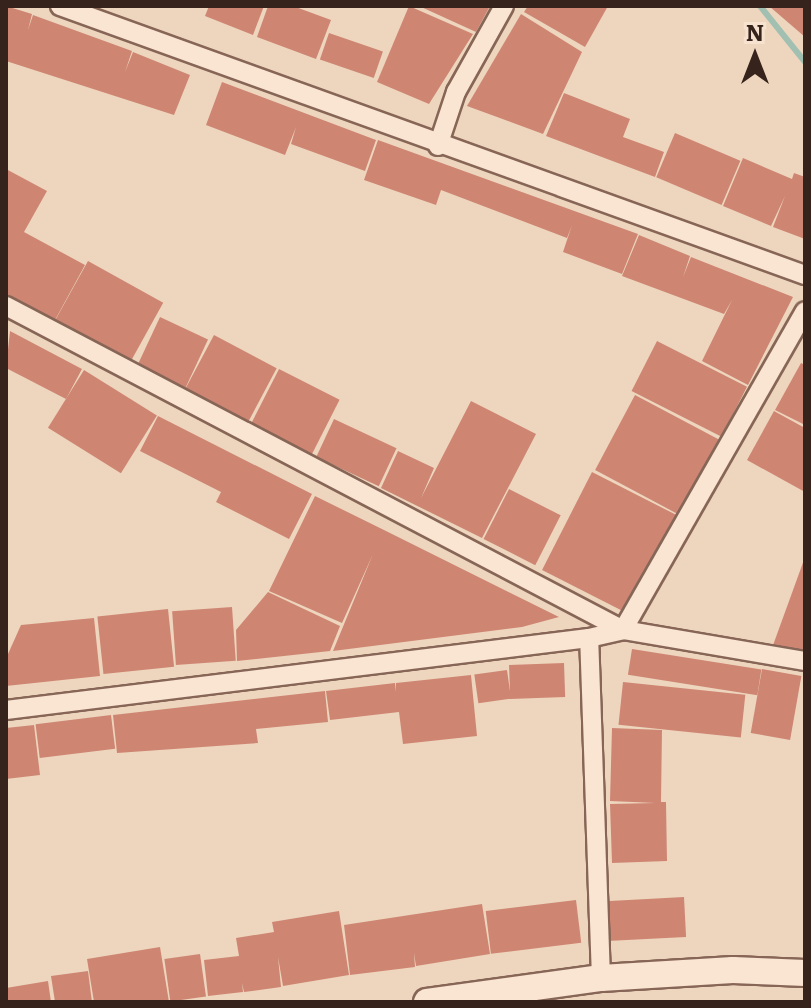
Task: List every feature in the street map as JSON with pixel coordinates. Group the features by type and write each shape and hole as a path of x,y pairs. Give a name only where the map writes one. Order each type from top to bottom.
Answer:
{"main road":[{"path":"427,1002 601,978 733,970 805,973"}],"street":[{"path":"60,6 438,146 805,275"},
{"path":"438,146 456,92 504,6"},
{"path":"6,306 623,630 805,661"},
{"path":"6,710 589,638 623,630 805,311"},
{"path":"589,638 601,978"}],"building":[{"path":"6,6 32,14 28,30 33,15 132,51 125,72 133,52 190,75 174,115 6,61"},
{"path":"209,6 264,6 253,35 205,16"},
{"path":"268,6 293,6 331,20 316,59 257,37"},
{"path":"409,6 473,34 429,104 377,82"},
{"path":"419,6 490,6 476,32"},
{"path":"528,6 608,6 585,47 524,12"},
{"path":"769,6 805,6 805,37"},
{"path":"521,14 582,52 543,134 467,106"},
{"path":"329,33 383,52 374,78 320,59"},
{"path":"222,82 376,140 365,171 291,144 296,127 285,155 206,125"},
{"path":"564,93 630,119 623,137 664,152 655,177 546,136"},
{"path":"675,133 740,161 722,205 656,177"},
{"path":"378,140 638,234 622,274 563,252 572,225 567,238 441,190 436,205 364,180"},
{"path":"743,158 792,179 794,173 805,177 805,239 773,227 785,196 771,226 723,206"},
{"path":"6,169 47,191 24,232 85,265 55,320 6,294"},
{"path":"639,235 690,256 683,277 691,257 793,297 748,385 702,361 732,300 724,314 622,276"},
{"path":"88,261 163,303 130,362 55,320"},
{"path":"160,317 208,339 186,387 138,365"},
{"path":"10,331 82,369 66,399 6,368"},
{"path":"214,335 277,368 248,422 185,389"},
{"path":"657,341 747,387 722,437 632,391"},
{"path":"801,363 805,365 805,425 775,410"},
{"path":"279,369 340,400 312,454 251,423"},
{"path":"84,370 157,416 121,473 48,428"},
{"path":"635,395 719,440 679,515 595,470"},
{"path":"471,401 536,434 482,538 381,488 398,451 434,468 421,498"},
{"path":"774,411 805,428 805,492 747,460"},
{"path":"158,416 312,494 289,539 216,502 221,492 140,451"},
{"path":"334,419 397,448 379,486 316,457"},
{"path":"592,472 678,516 628,614 542,570"},
{"path":"509,489 561,515 535,565 484,539"},
{"path":"315,496 559,617 522,627 333,651 373,554 342,623 269,591"},
{"path":"805,557 805,655 772,648"},
{"path":"268,592 340,626 330,651 237,661 236,630"},
{"path":"232,607 236,661 176,665 172,611"},
{"path":"168,609 174,667 103,674 97,616"},
{"path":"94,618 100,676 6,686 8,654 21,625"},
{"path":"632,649 761,669 757,695 628,675"},
{"path":"564,663 565,697 510,699 509,665"},
{"path":"762,669 801,676 790,740 751,733"},
{"path":"507,670 511,699 478,703 474,675"},
{"path":"471,675 477,736 403,744 399,712 330,720 326,691 395,683 396,692 396,683"},
{"path":"623,682 745,695 741,738 619,725"},
{"path":"325,691 328,722 256,729 258,743 117,753 113,715"},
{"path":"111,715 115,749 40,758 36,724"},
{"path":"34,725 40,775 6,779 6,728"},
{"path":"612,728 662,730 661,802 666,802 667,861 612,863 610,804 655,803 610,801"},
{"path":"684,897 686,937 607,941 605,901"},
{"path":"576,900 581,943 491,954 486,911"},
{"path":"482,904 490,954 416,966 414,953 415,967 350,975 344,925"},
{"path":"339,911 349,975 283,986 278,957 281,987 244,992 242,983 243,992 208,996 204,960 239,956 236,938 274,932 272,922"},
{"path":"160,947 169,1002 94,1002 87,959"},
{"path":"200,954 206,997 170,1002 164,959"},
{"path":"88,971 92,1002 55,1002 51,976"},
{"path":"48,981 51,1002 6,1002 6,988"}],"waterway":[{"path":"760,6 805,62"}]}
